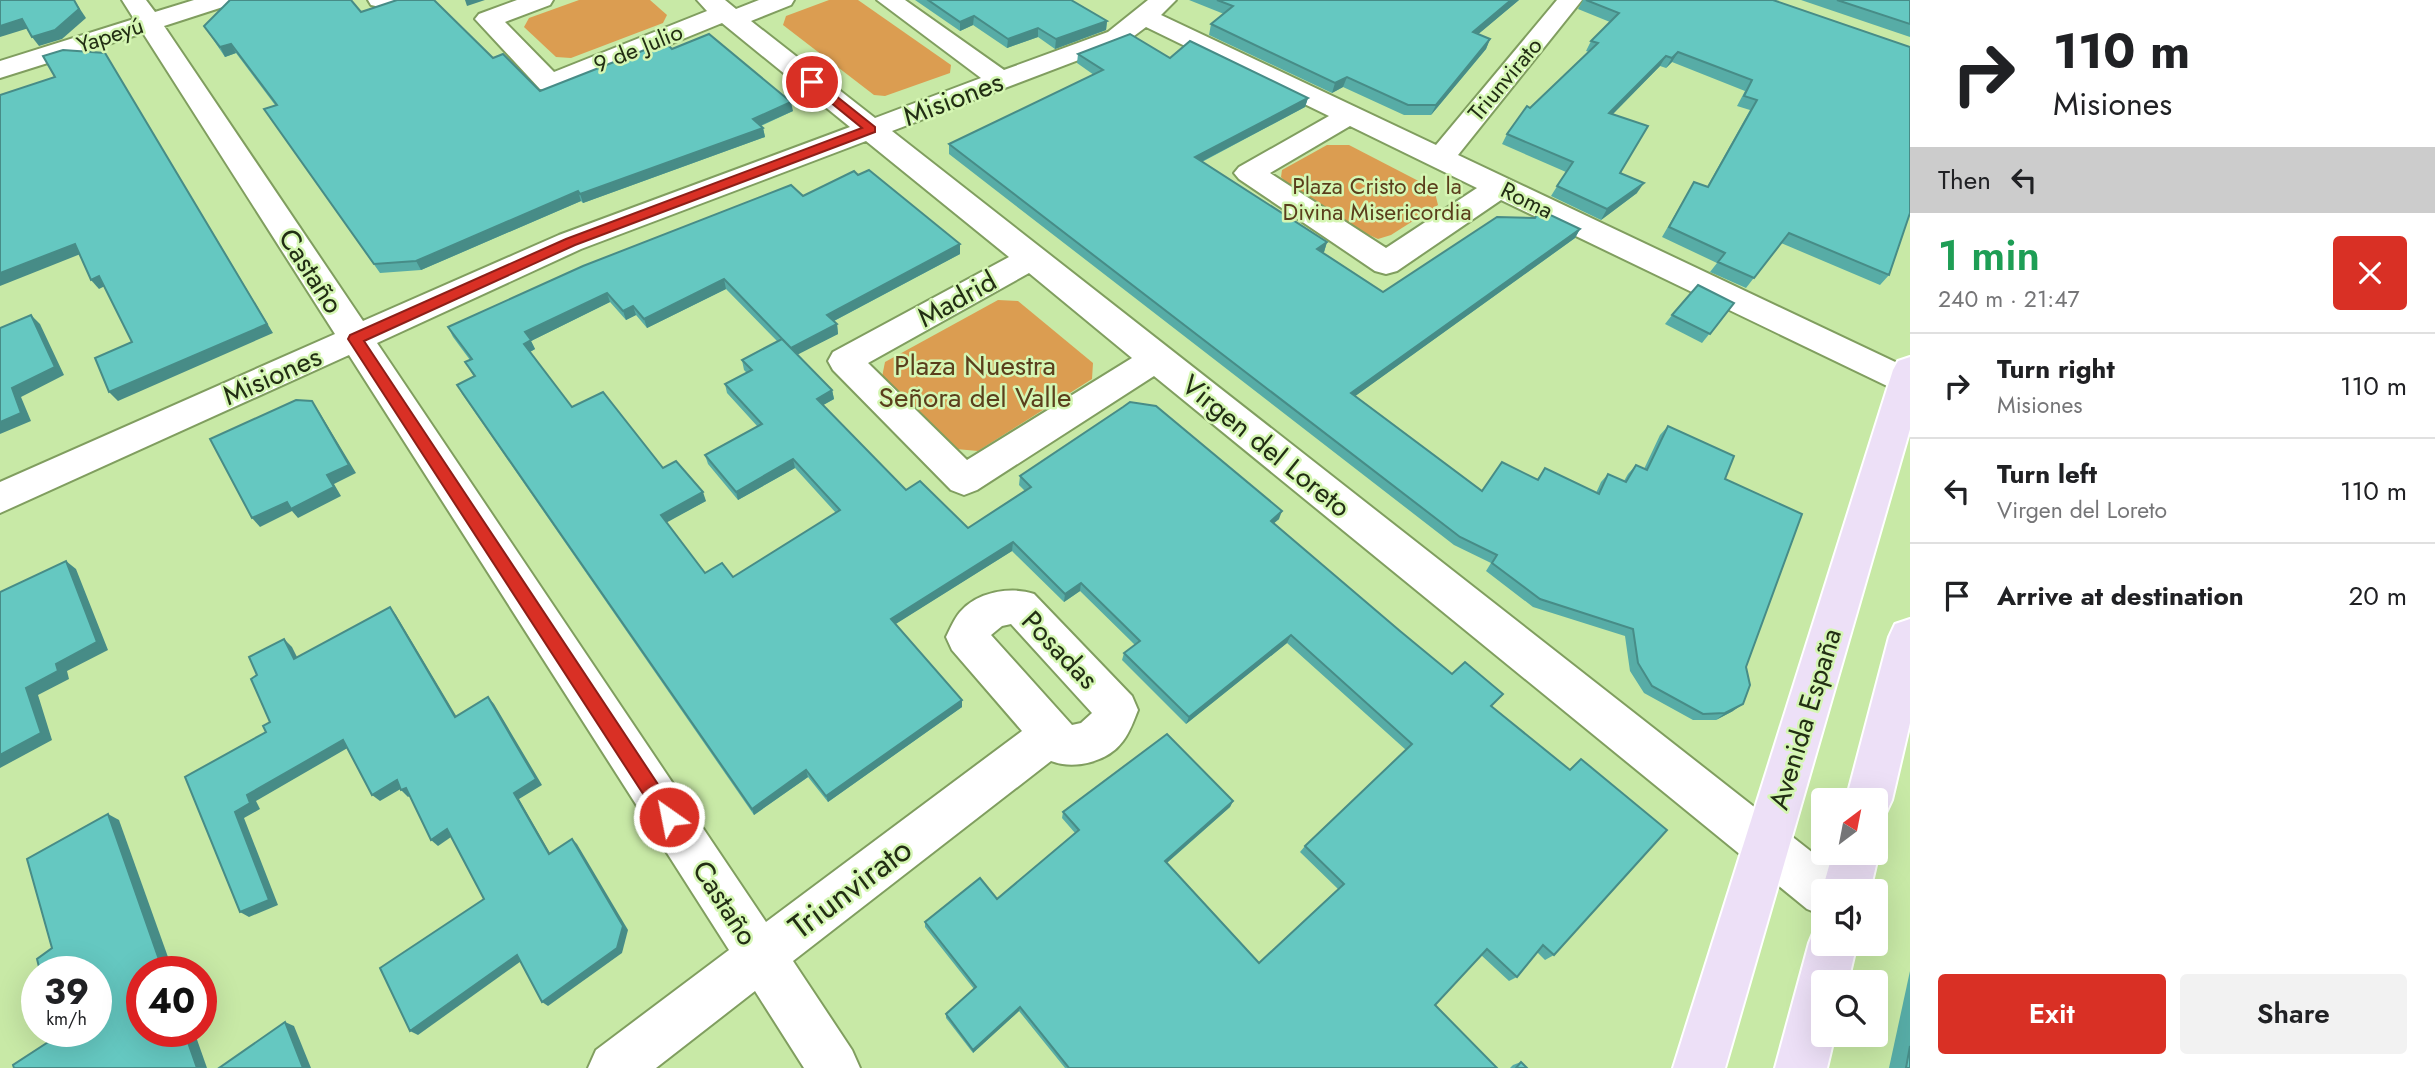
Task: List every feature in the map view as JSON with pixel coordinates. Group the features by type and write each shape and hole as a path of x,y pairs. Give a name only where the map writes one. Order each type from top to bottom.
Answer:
{"main road":[{"name":"Avenida España","path":"1699,1068 1909,379"},
{"path":"1872,788 1910,637"},
{"path":"1801,1068 1830,956"}],"street":[{"name":"Yapeyú","path":"0,70 141,11 220,0"},
{"path":"380,0 388,0"},
{"name":"9 de Julio","path":"541,0 488,19 550,83 722,10 782,0"},
{"path":"889,0 1001,80"},
{"name":"Triunvirato","path":"1440,158 1570,0"},
{"name":"Misiones","path":"0,498 570,242 1117,37 1154,8"},
{"name":"Roma","path":"1154,8 1350,115 1909,379"},
{"name":"Virgen del Loreto","path":"722,10 1811,882"},
{"name":"Castaño","path":"141,11 834,1068"},
{"path":"1350,115 1249,173 1386,263 1500,187"},
{"name":"Madrid","path":"1032,258 845,361 964,480 1157,358"},
{"name":"Triunvirato","path":"614,1068 1052,734"}],"green space":[{"path":"579,0 650,0 667,15 663,23 571,58 556,57 524,27 529,18"},
{"path":"829,0 858,0 951,65 950,73 885,96 874,95 783,25 786,16"},
{"name":"Plaza Cristo de la Divina Misericordia","path":"1327,145 1349,145 1434,189 1438,205 1391,235 1378,239 1367,234 1287,184 1281,177 1282,170"},
{"name":"Plaza Nuestra Señora del Valle","path":"998,300 1018,301 1093,363 1092,379 978,451 956,449 882,377 885,362"}],"building":[{"path":"0,0 74,0 79,9 55,30 32,37 22,19 0,26"},
{"path":"230,0 351,0 361,12 397,0 434,0 493,58 503,54 540,91 665,42 672,49 709,34 791,102 753,119 763,128 580,194 578,191 416,261 374,264 264,109 277,105 231,44 220,47 204,26"},
{"path":"928,0 1071,0 1107,21 1056,39 1038,28 1008,39 974,16 960,22"},
{"path":"1217,0 1511,0 1473,32 1490,39 1436,105 1408,105 1347,77 1335,83 1211,24 1233,6"},
{"path":"1586,0 1773,0 1910,47 1910,213 1889,275 1789,233 1754,278 1718,262 1725,253 1669,227 1694,182 1708,187 1757,100 1744,96 1752,80 1678,52 1672,58 1666,56 1609,113 1648,126 1620,173 1644,183 1607,209 1557,186 1573,162 1507,134 1527,106 1530,108 1598,43 1591,41 1619,13"},
{"path":"1837,0 1910,0 1910,24"},
{"path":"1130,34 1170,58 1190,41 1308,98 1195,157 1327,242 1317,249 1383,292 1497,217 1535,218 1540,210 1580,229 1351,393 1482,491 1502,462 1538,480 1545,468 1599,494 1608,474 1626,482 1636,465 1647,470 1668,426 1734,456 1725,479 1802,514 1746,667 1750,685 1743,704 1725,713 1703,714 1652,686 1638,663 1633,629 1540,599 1492,563 1497,555 1460,537 949,144 1103,70 1078,54"},
{"path":"63,50 105,53 267,324 109,392 95,358 132,342 99,276 91,280 75,244 0,273 0,95 55,77 43,56"},
{"path":"869,170 960,244 827,315 837,324 791,348 724,279 644,319 633,306 623,311 607,293 525,332 531,340 524,344 572,407 603,392 663,468 676,461 703,492 661,515 705,573 722,563 733,577 840,510 793,459 736,492 705,455 762,424 725,384 752,370 742,360 782,339 832,390 817,399 906,490 920,481 968,528 1031,487 1020,476 1130,402 1156,406 1282,511 1271,521 1400,631 1452,674 1465,662 1503,694 1491,706 1570,770 1581,759 1667,830 1554,955 1543,945 1517,977 1487,949 1435,1005 1497,1068 1069,1068 1020,1007 973,1050 946,1014 976,987 925,922 980,878 997,899 1079,830 1063,812 1167,734 1233,801 1165,861 1259,963 1344,884 1305,846 1412,744 1291,635 1189,717 1124,653 1140,641 1081,583 1065,594 1013,542 891,619 962,700 826,796 806,770 752,809 457,385 475,376 465,362 472,359 448,327 583,266 791,185 803,196 854,171 858,175"},
{"path":"1698,285 1734,303 1710,334 1672,315"},
{"path":"31,315 55,367 12,388 21,413 0,422 0,328"},
{"path":"296,400 312,401 349,465 327,475 334,487 291,509 287,502 252,518 210,439"},
{"path":"66,561 97,642 56,664 58,671 26,688 41,733 0,755 0,592"},
{"path":"390,607 455,717 488,697 536,779 514,793 549,854 572,839 623,926 617,948 542,1002 517,955 410,1031 380,968 484,899 447,829 431,840 406,788 401,790 397,780 372,795 343,740 247,795 250,803 235,812 269,900 240,912 185,777 266,732 263,726 270,722 251,679 257,675 249,657 284,639 294,659"},
{"path":"108,814 158,956 126,956 126,1047 190,1047 197,1068 14,1068 13,1065 41,1047 112,1047 112,956 41,956 52,948 27,859"},
{"path":"285,1022 303,1068 219,1068"},
{"path":"1910,1046 1910,1068 1906,1068"},
{"path":"1521,1062 1527,1068 1516,1068"}],"route":[{"path":"669,817 355,339 570,242 871,129 812,82"}]}
